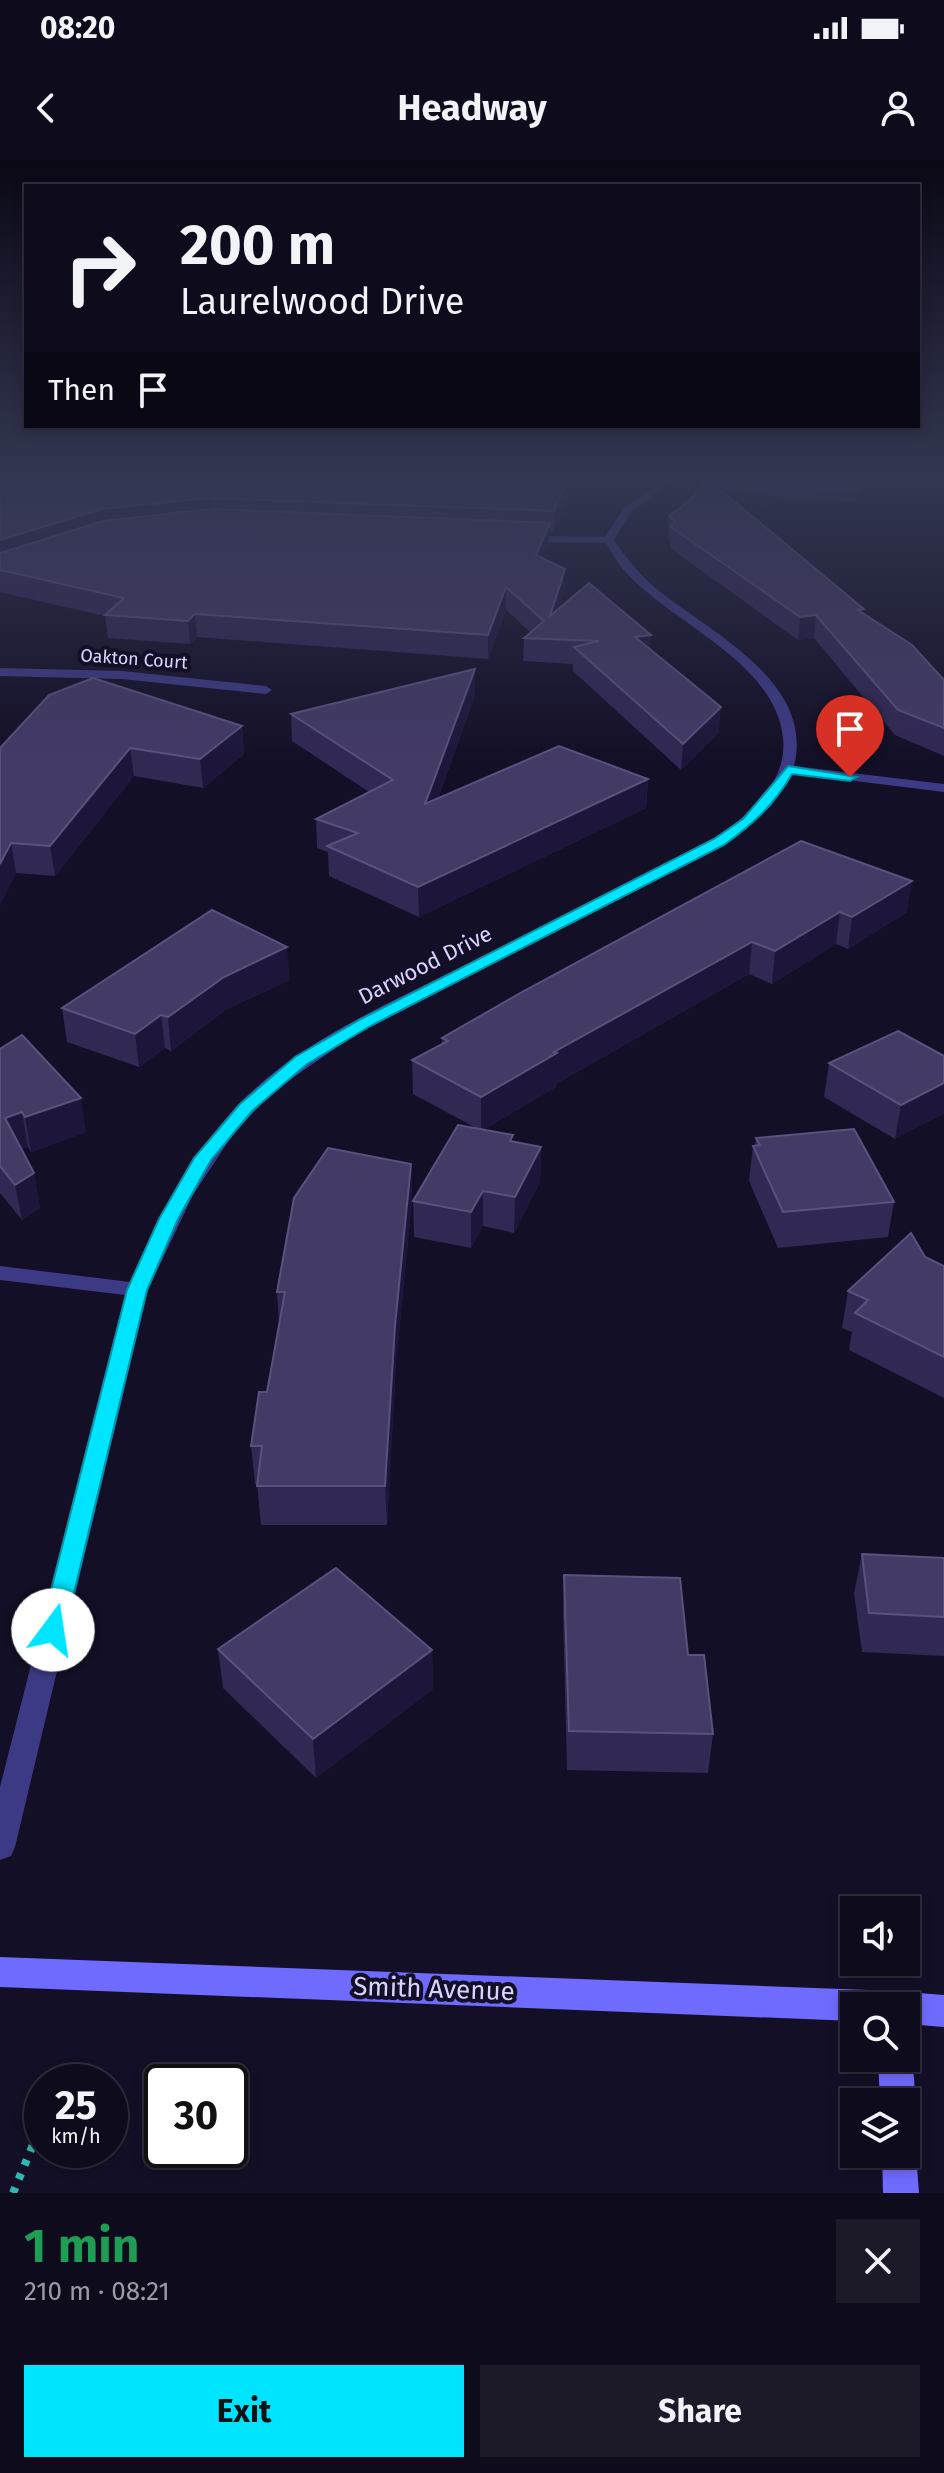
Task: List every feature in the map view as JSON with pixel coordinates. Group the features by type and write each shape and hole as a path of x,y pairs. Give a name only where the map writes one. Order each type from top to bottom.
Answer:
{"main road":[{"name":"Smith Avenue","path":"0,1972 840,2005"},
{"path":"920,2009 944,2011"},
{"path":"900,2168 901,2193"}],"street":[{"path":"629,570 752,668 773,694 787,717 792,740 788,769 944,788"},
{"name":"Oakton Court","path":"0,672 122,675 266,690"},
{"name":"Darwood Drive","path":"0,1847 137,1290 169,1219 203,1158 246,1107 301,1061 367,1022 719,842 747,822 771,798 788,769"},
{"path":"0,1273 137,1290"}],"path":[{"path":"13,2193 24,2166"}],"building":[{"path":"0,570 565,570 550,616 589,583 651,635 635,637 721,707 683,744 574,647 599,641 524,638 544,621 506,587 488,635 195,614 188,621 105,615 124,598"},
{"path":"732,570 817,570 864,609 858,610 912,645 944,680 944,728 898,710 816,615 800,617"},
{"path":"475,669 425,804 559,746 648,779 418,887 327,846 358,833 316,819 393,780 291,714"},
{"path":"93,678 242,726 200,759 130,748 50,846 11,843 0,864 0,748 49,695"},
{"path":"801,841 912,881 852,917 840,912 775,951 752,942 554,1052 557,1053 481,1097 412,1060 448,1041 442,1038 522,992"},
{"path":"212,910 287,947 224,977 168,1017 161,1015 135,1034 62,1008"},
{"path":"898,1031 944,1056 944,1083 901,1105 829,1063"},
{"path":"22,1035 81,1098 25,1117 22,1112 5,1118 34,1173 15,1185 0,1166 0,1049"},
{"path":"458,1125 513,1135 510,1141 541,1147 515,1197 483,1191 471,1212 413,1201"},
{"path":"854,1129 894,1202 783,1212 753,1146 760,1145 756,1138"},
{"path":"328,1148 411,1164 395,1326 385,1486 257,1486 262,1446 251,1446 259,1392 267,1392 285,1292 277,1292 294,1198"},
{"path":"911,1233 925,1257 944,1266 944,1357 855,1313 868,1300 848,1291"},
{"path":"862,1554 944,1558 944,1617 869,1613"},
{"path":"336,1568 432,1650 313,1739 218,1649"},
{"path":"564,1575 680,1578 688,1655 704,1655 713,1734 569,1731"}],"route":[{"path":"53,1630 137,1290 169,1219 203,1158 246,1107 301,1061 367,1022 719,842 747,822 771,798 788,769 850,777"}]}
